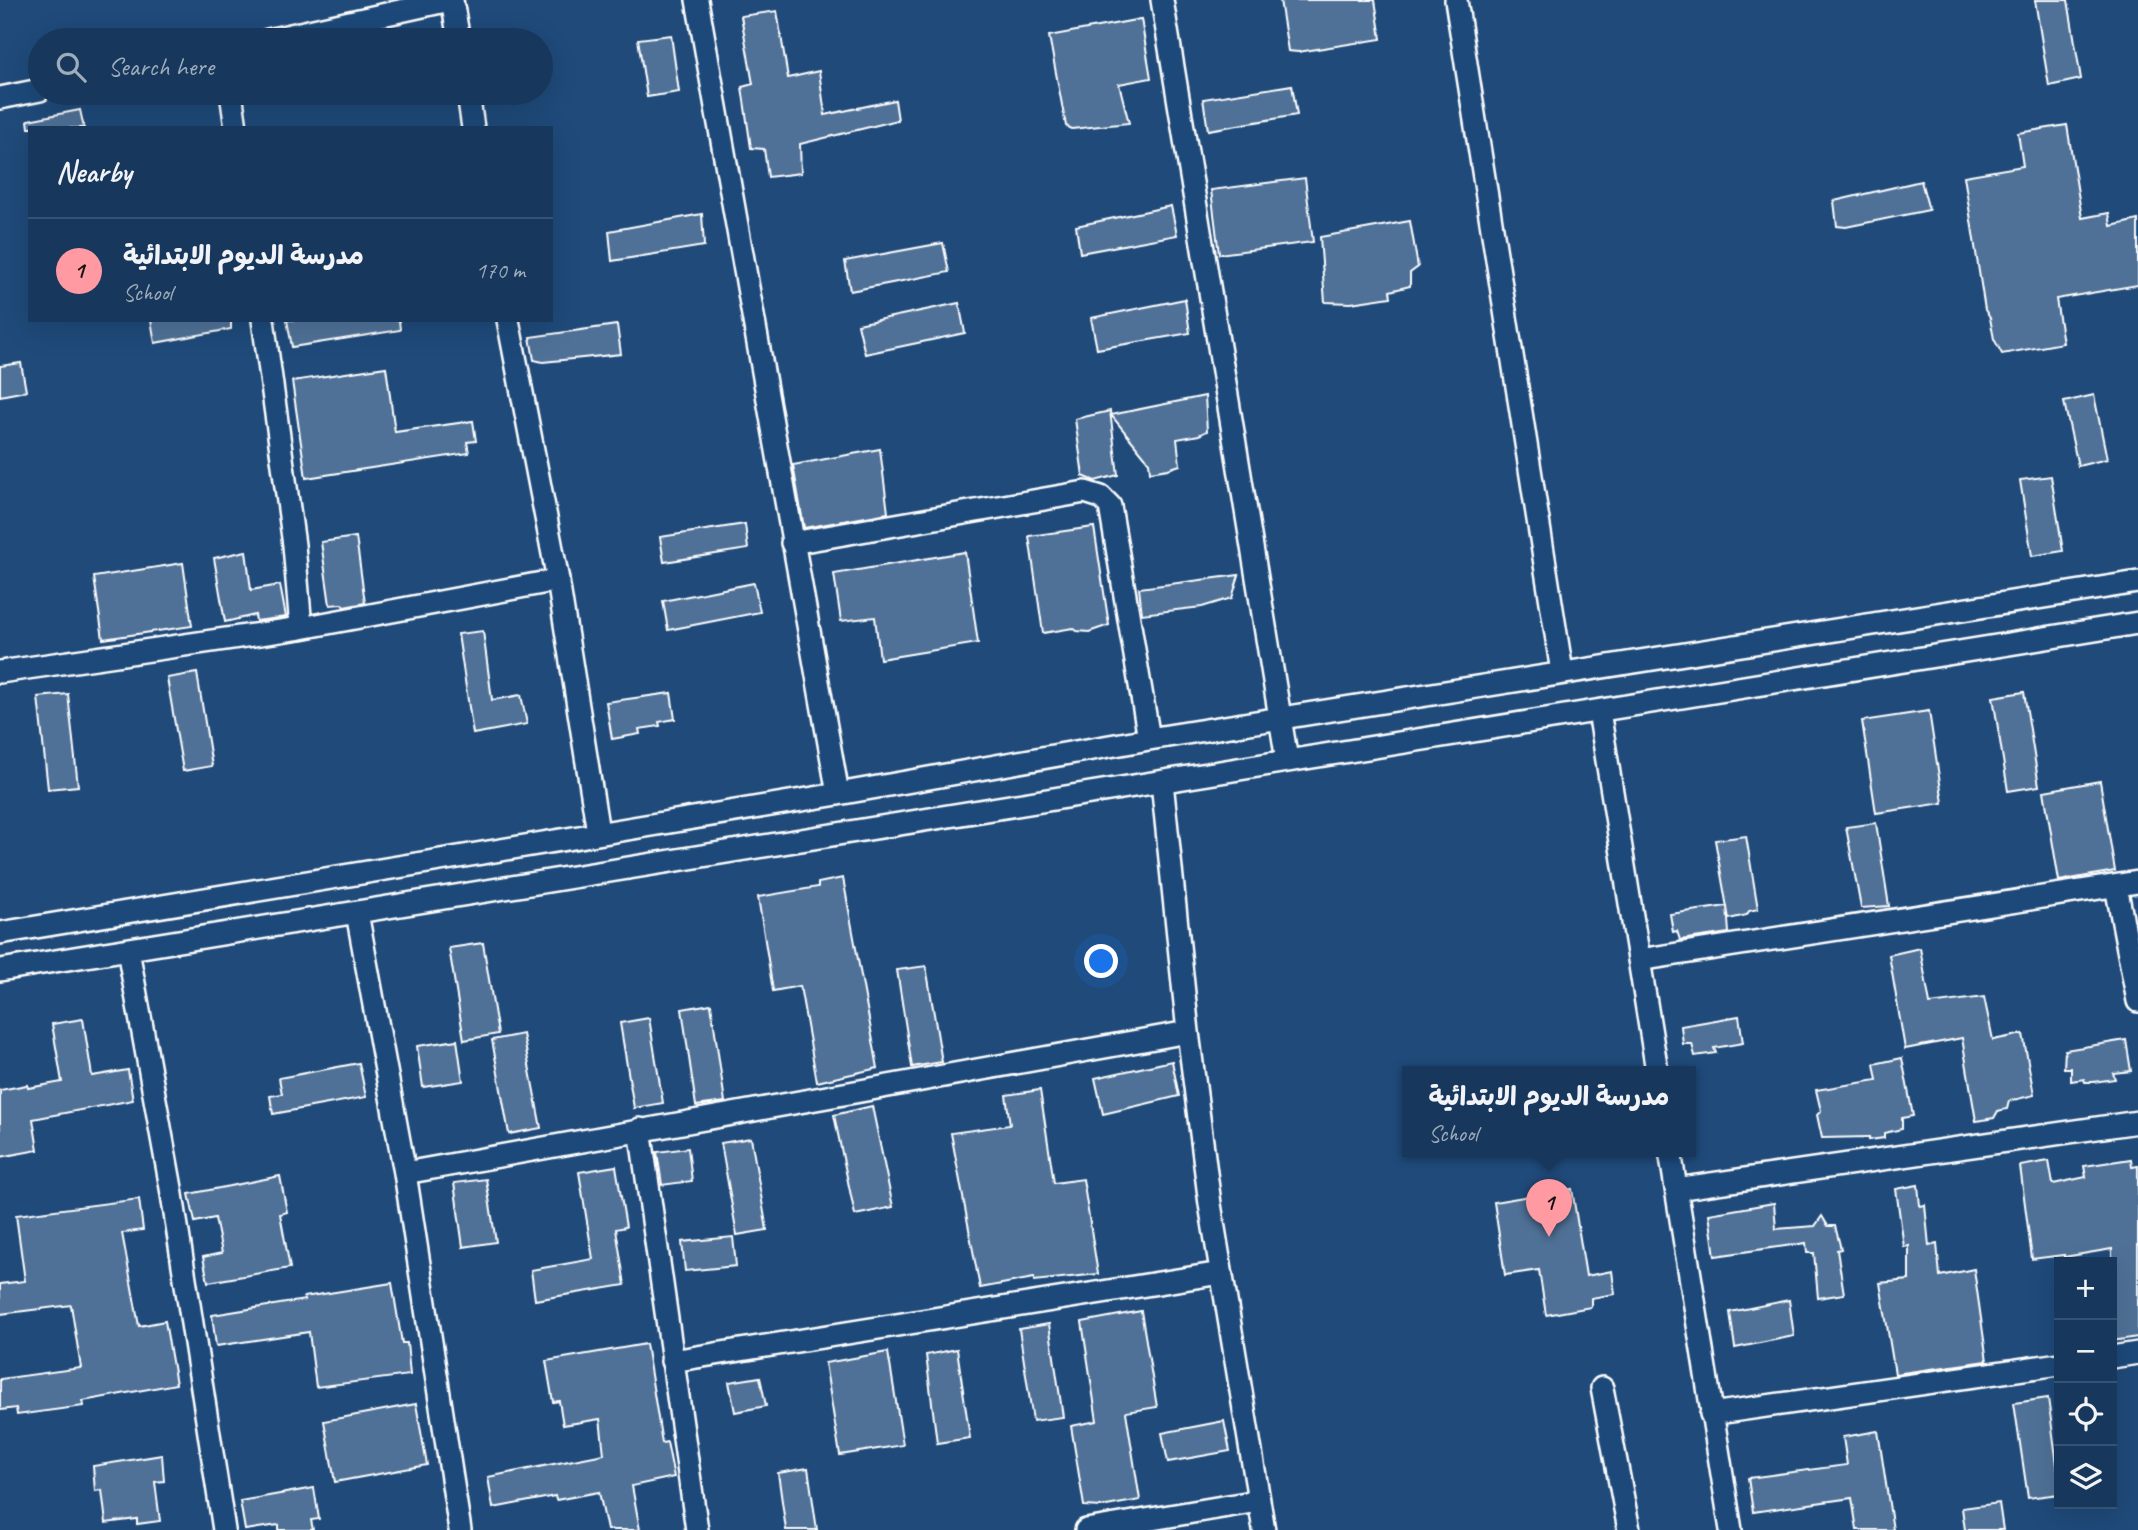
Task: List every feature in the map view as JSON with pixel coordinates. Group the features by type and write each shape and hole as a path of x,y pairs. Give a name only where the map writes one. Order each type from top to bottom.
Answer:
{"street":[{"path":"323,28 451,0 456,28"},
{"path":"697,0 838,794"},
{"path":"1162,0 1287,760"},
{"path":"1456,0 1562,672"},
{"path":"0,98 28,92"},
{"path":"233,105 236,126"},
{"path":"469,105 474,126"},
{"path":"263,322 294,545 301,628"},
{"path":"508,322 558,580 598,832"},
{"path":"792,542 1085,492 1101,497 1110,506 1149,739"},
{"path":"0,672 301,628 558,580"},
{"path":"0,933 838,794 1149,739 2138,582"},
{"path":"0,970 2138,623"},
{"path":"1599,711 1656,1066"},
{"path":"1162,782 1188,1032 1210,1204 1264,1530"},
{"path":"1639,960 2138,883"},
{"path":"2116,886 2138,1001"},
{"path":"357,913 405,1173 460,1530"},
{"path":"128,950 171,1188 224,1530"},
{"path":"405,1173 1188,1032"},
{"path":"1676,1189 2138,1122"},
{"path":"640,1129 698,1530"},
{"path":"1671,1157 1731,1530"},
{"path":"672,1361 1221,1273"},
{"path":"2117,1356 2138,1353"},
{"path":"1711,1414 2054,1365"},
{"path":"1602,1388 1629,1530"},
{"path":"1086,1530 1258,1501"}],"building":[{"path":"1280,0 1375,0 1381,39 1298,52 1288,51"},
{"path":"2035,0 2068,0 2081,79 2049,86"},
{"path":"777,11 788,78 819,71 825,115 895,100 898,120 800,144 801,173 768,177 764,149 751,148 742,87 753,84 741,16"},
{"path":"1141,19 1151,78 1119,84 1129,123 1072,129 1066,126 1049,36"},
{"path":"671,35 679,92 647,97 638,39"},
{"path":"1292,85 1297,115 1208,130 1203,99"},
{"path":"80,110 84,126 29,126 28,120"},
{"path":"2067,125 2082,218 2109,213 2111,226 2138,220 2138,285 2056,299 2063,343 2002,354 1985,310 1964,176 2023,166 2018,133"},
{"path":"1305,178 1313,242 1219,254 1211,190"},
{"path":"1921,181 1929,210 1846,227 1837,226 1834,201"},
{"path":"1171,206 1177,235 1080,253 1076,226"},
{"path":"702,214 704,246 612,261 609,231"},
{"path":"1410,221 1418,267 1410,273 1410,286 1390,291 1391,297 1351,303 1325,302 1320,237"},
{"path":"943,243 949,272 850,291 845,261"},
{"path":"1185,299 1190,333 1097,349 1091,318"},
{"path":"959,303 965,333 865,354 858,324"},
{"path":"151,322 231,322 231,329 155,343"},
{"path":"287,322 399,322 400,330 292,347"},
{"path":"617,325 621,354 543,362 534,360 530,337"},
{"path":"21,363 26,391 0,396 0,366"},
{"path":"386,367 395,432 473,421 476,441 467,442 469,453 306,478 292,381"},
{"path":"2094,395 2107,459 2078,466 2064,402"},
{"path":"1205,396 1207,431 1177,439 1180,465 1168,469 1150,472 1149,462 1111,415"},
{"path":"1110,411 1118,475 1095,481 1083,476 1075,419"},
{"path":"880,449 888,513 804,528 793,465"},
{"path":"2051,476 2063,551 2032,556 2020,480"},
{"path":"745,524 748,549 664,562 660,537"},
{"path":"1094,527 1109,625 1089,632 1073,628 1043,633 1029,536"},
{"path":"356,537 365,603 344,607 342,604 330,605 321,542"},
{"path":"246,551 251,590 280,585 286,617 256,621 255,615 225,622 214,558"},
{"path":"965,552 978,643 880,659 875,617 841,621 834,574"},
{"path":"183,563 192,626 103,639 94,577"},
{"path":"1239,575 1232,598 1202,607 1142,614 1139,588"},
{"path":"754,583 760,612 668,630 663,601"},
{"path":"483,631 492,700 521,695 527,724 473,734 458,634"},
{"path":"197,673 212,766 183,771 167,678"},
{"path":"2024,692 2039,786 2008,791 1993,697"},
{"path":"671,693 675,719 659,722 660,726 639,729 640,734 612,739 606,702"},
{"path":"68,694 78,786 48,789 38,697"},
{"path":"1929,711 1943,803 1876,813 1862,721"},
{"path":"2100,781 2115,871 2059,881 2044,791"},
{"path":"1876,823 1889,906 1861,908 1846,827"},
{"path":"1746,836 1758,909 1729,919 1715,840"},
{"path":"843,878 878,1068 817,1082 800,986 773,991 758,897 818,887 818,883"},
{"path":"1727,906 1729,933 1680,940 1677,931 1673,932 1670,914"},
{"path":"483,943 498,1034 464,1040 449,948"},
{"path":"1920,948 1930,1004 1984,997 1993,1040 2023,1034 2034,1095 2009,1101 2007,1109 1998,1111 1994,1118 1976,1121 1962,1038 1905,1049 1889,955"},
{"path":"926,966 942,1062 912,1067 897,970"},
{"path":"711,1004 725,1102 696,1106 682,1009"},
{"path":"1739,1016 1743,1043 1714,1048 1716,1053 1695,1056 1692,1044 1683,1044 1681,1026"},
{"path":"649,1018 663,1103 634,1108 620,1023"},
{"path":"83,1019 92,1076 128,1070 133,1100 33,1119 38,1150 0,1157 0,1090 62,1082 52,1024"},
{"path":"523,1034 541,1128 509,1134 492,1040"},
{"path":"457,1040 463,1081 423,1087 417,1046"},
{"path":"2126,1040 2131,1071 2113,1073 2115,1079 2071,1081 2071,1068 2064,1068 2065,1050"},
{"path":"1902,1058 1913,1116 1902,1118 1902,1129 1884,1133 1884,1138 1869,1140 1869,1137 1822,1138 1817,1115 1821,1111 1816,1090 1877,1080 1874,1064"},
{"path":"1172,1061 1179,1096 1103,1114 1095,1078"},
{"path":"359,1063 366,1097 273,1114 270,1096 282,1094 279,1078"},
{"path":"1040,1090 1054,1183 1083,1179 1098,1274 1034,1281 1034,1278 980,1288 951,1133 1010,1125 1006,1095"},
{"path":"872,1106 893,1207 855,1215 834,1115"},
{"path":"751,1138 767,1230 737,1235 721,1143"},
{"path":"688,1148 692,1181 662,1185 657,1152"},
{"path":"2131,1159 2132,1167 2138,1166 2138,1337 2117,1340 2117,1257 2112,1257 2112,1249 2032,1259 2020,1166 2049,1161 2053,1184 2086,1177 2084,1166"},
{"path":"616,1166 626,1227 616,1229 625,1285 535,1300 531,1270 593,1259 579,1172"},
{"path":"280,1176 287,1212 280,1214 290,1268 208,1282 203,1257 222,1253 215,1218 195,1222 189,1194"},
{"path":"486,1179 496,1242 463,1247 454,1183"},
{"path":"1918,1185 1920,1206 1925,1205 1929,1246 1937,1244 1940,1276 1974,1269 1987,1361 1895,1374 1880,1283 1909,1280 1909,1246 1904,1247 1896,1189"},
{"path":"1572,1189 1586,1276 1612,1271 1615,1294 1591,1298 1591,1307 1546,1315 1539,1270 1505,1275 1494,1202"},
{"path":"139,1199 143,1230 122,1233 139,1326 165,1321 176,1384 83,1401 84,1406 17,1415 16,1408 0,1410 0,1379 81,1368 71,1305 0,1314 0,1284 25,1281 16,1215"},
{"path":"1774,1203 1776,1229 1815,1226 1822,1216 1828,1226 1835,1226 1841,1249 1837,1250 1844,1294 1818,1298 1814,1253 1807,1253 1806,1243 1715,1256 1709,1214"},
{"path":"733,1237 736,1266 685,1271 682,1242"},
{"path":"392,1283 402,1343 407,1343 410,1375 316,1387 309,1332 216,1346 212,1315"},
{"path":"1789,1300 1794,1336 1735,1348 1730,1312"},
{"path":"1141,1311 1157,1407 1126,1412 1140,1500 1101,1507 1084,1506 1071,1426 1097,1421 1082,1322"},
{"path":"1049,1324 1063,1417 1033,1421 1019,1329"},
{"path":"646,1344 662,1443 667,1442 674,1477 632,1486 640,1530 607,1530 599,1492 556,1500 555,1496 493,1508 488,1477 604,1454 600,1419 563,1425 559,1401 553,1402 546,1361"},
{"path":"957,1349 970,1438 937,1443 926,1355"},
{"path":"888,1352 903,1445 840,1455 825,1363"},
{"path":"760,1377 766,1406 735,1412 729,1382"},
{"path":"2048,1398 2054,1442 2054,1495 2028,1498 2014,1403"},
{"path":"416,1404 427,1465 335,1482 324,1421"},
{"path":"1224,1421 1230,1451 1168,1462 1162,1433"},
{"path":"1878,1431 1893,1530 1857,1530 1852,1498 1753,1512 1748,1478 1847,1465 1843,1437"},
{"path":"162,1455 164,1481 155,1482 160,1521 137,1524 137,1519 106,1523 102,1490 95,1491 93,1466"},
{"path":"808,1468 817,1530 786,1530 778,1473"},
{"path":"314,1488 319,1519 311,1520 313,1530 279,1530 279,1525 245,1530 240,1501"},
{"path":"1999,1503 2003,1530 1965,1530 1962,1508"}],"place":[{"name":"مدرسة الديوم الابتدائية","path":"1549,1237"}]}
